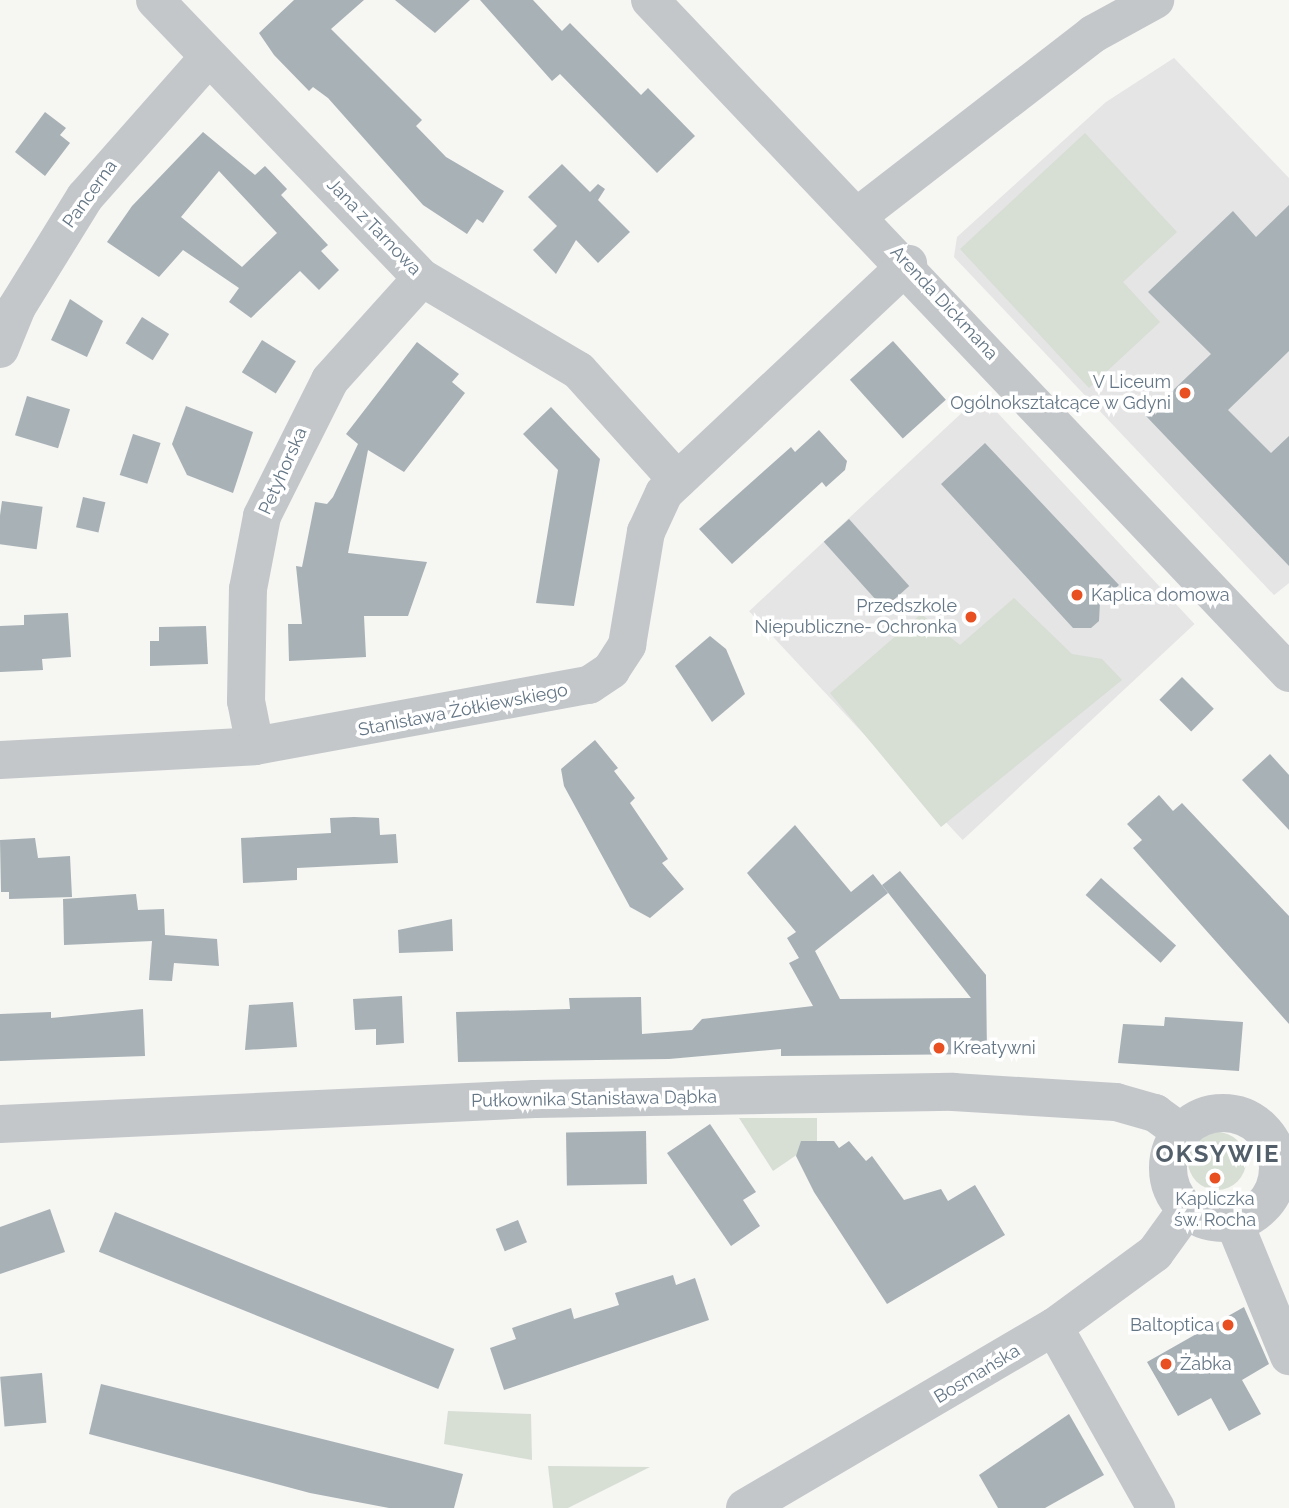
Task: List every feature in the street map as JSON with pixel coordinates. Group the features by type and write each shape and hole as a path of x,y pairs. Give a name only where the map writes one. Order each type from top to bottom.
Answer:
{"street":[{"name":"Jana z Tarnowa","path":"155,0 422,278 579,371 677,480"},
{"name":"Arenda Dickmana","path":"650,0 908,264 1289,673"},
{"path":"859,215 1093,34 1147,2"},
{"name":"Pancerna","path":"0,349 17,307 85,197 208,58"},
{"name":"Stanisława Żółkiewskiego","path":"0,760 255,746 589,685 611,670 627,645 651,514 677,480 908,264"},
{"name":"Petyhorska","path":"255,746 246,701 248,589 262,516 330,380 422,278"},
{"name":"Pułkownika Stanisława Dąbka","path":"0,1124 534,1099 953,1092 1116,1102 1155,1113 1181,1132"},
{"path":"1225,1113 1256,1124 1282,1149 1274,1191 1262,1208 1234,1222 1186,1210 1167,1172 1181,1132 1209,1115 1225,1113"},
{"name":"Bosmańska","path":"745,1508 1054,1327 1155,1253 1186,1210"},
{"path":"1234,1222 1289,1356"},
{"path":"1054,1327 1156,1508"}],"shaded area":[{"name":"V Liceum Ogólnokształcące w Gdyni","path":"1174,58 1289,178 1289,583 1274,595 954,257 957,237 1106,102"},
{"path":"1085,133 1177,232 1123,282 1160,322 1089,388 960,249"},
{"name":"Przedszkole Niepubliczne- Ochronka","path":"981,395 1194,624 963,840 749,611"},
{"path":"1014,598 1072,654 1102,659 1122,680 941,827 830,693 921,614 960,645"},
{"path":"739,1118 817,1118 817,1141 773,1171"},
{"path":"1217,1132 1233,1137 1241,1145 1246,1161 1241,1177 1233,1185 1217,1190 1201,1185 1193,1177 1188,1161 1193,1145 1201,1137"},
{"path":"448,1411 531,1414 532,1460 444,1444"},
{"path":"548,1466 650,1467 568,1508 553,1508"}],"building":[{"path":"294,0 364,0 331,29 422,120 416,126 446,157 504,191 483,223 477,219 467,234 423,205 328,98 313,87 309,91 274,55 259,33"},
{"path":"395,0 470,0 435,33"},
{"path":"480,0 533,0 562,31 570,23 641,95 648,88 695,136 657,173 560,74 552,81"},
{"path":"45,112 66,128 60,135 70,143 45,176 15,152"},
{"path":"203,132 255,175 265,166 287,189 281,195 328,245 321,251 339,270 319,290 300,271 251,318 229,302 239,288 183,250 159,277 107,242 132,206","holes":["219,171 277,233 242,267 181,217"]},
{"path":"562,164 590,192 598,184 605,189 598,200 630,232 598,263 576,240 556,274 533,250 557,226 528,197"},
{"path":"1289,205 1289,351 1228,410 1271,453 1289,436 1289,566 1146,416 1211,354 1148,292 1233,211 1256,237"},
{"path":"70,299 103,321 87,357 51,340"},
{"path":"142,317 169,334 153,360 126,343"},
{"path":"262,340 296,361 276,393 242,372"},
{"path":"893,341 946,400 903,439 850,380"},
{"path":"417,342 459,374 452,382 465,393 404,472 368,450 348,553 427,562 408,616 364,616 366,657 289,661 288,624 302,624 296,566 302,567 315,502 327,504 333,497 358,444 346,434"},
{"path":"27,396 70,409 58,448 15,435"},
{"path":"186,406 253,432 233,493 187,475 172,444"},
{"path":"551,407 600,459 574,606 536,603 558,470 523,434"},
{"path":"819,430 847,461 845,470 826,487 822,482 732,564 699,529 791,447 795,452"},
{"path":"133,434 161,443 147,484 120,475"},
{"path":"985,443 1119,585 1100,602 1099,621 1091,628 1073,628 941,484"},
{"path":"83,497 105,502 98,532 76,527"},
{"path":"2,501 43,507 37,549 0,544"},
{"path":"849,519 909,586 884,609 824,542"},
{"path":"68,613 71,657 42,659 43,670 0,672 0,626 24,625 24,615"},
{"path":"206,626 208,664 150,666 150,641 159,641 159,627"},
{"path":"710,636 726,649 745,694 712,722 675,666"},
{"path":"1182,677 1214,709 1191,731 1159,700"},
{"path":"595,740 618,768 614,771 635,798 630,803 668,859 662,863 684,889 650,918 630,907 564,786 561,769"},
{"path":"1270,754 1289,775 1289,830 1242,780"},
{"path":"1159,795 1173,811 1182,803 1289,916 1289,1024 1133,848 1142,840 1127,824"},
{"path":"330,818 379,818 380,835 396,834 398,863 297,868 297,880 243,883 241,838 331,833"},
{"path":"795,825 851,892 873,874 888,893 815,951 840,999 971,998 882,885 900,871 986,975 987,1054 781,1056 781,1049 669,1059 458,1062 456,1012 570,1009 569,998 641,997 642,1034 692,1030 702,1019 813,1006 789,963 799,958 787,938 796,932 747,873"},
{"path":"35,838 38,858 70,856 72,897 9,899 9,892 1,892 0,840"},
{"path":"1101,878 1176,946 1161,963 1086,895"},
{"path":"136,894 138,910 164,909 165,935 217,939 219,966 174,963 172,981 149,980 152,941 64,945 63,899"},
{"path":"452,919 453,951 399,953 398,930"},
{"path":"402,996 404,1043 376,1045 376,1029 355,1030 353,999"},
{"path":"293,1002 297,1047 245,1050 249,1005"},
{"path":"143,1009 145,1056 0,1061 0,1014 51,1012 51,1018"},
{"path":"1165,1017 1243,1022 1239,1071 1118,1063 1123,1024 1164,1026"},
{"path":"710,1124 756,1192 743,1200 760,1226 731,1246 667,1153"},
{"path":"646,1131 647,1184 567,1185 566,1132"},
{"path":"801,1141 834,1141 839,1148 849,1141 866,1161 872,1156 904,1200 941,1189 948,1201 975,1185 1005,1235 887,1304 814,1192 796,1156"},
{"path":"50,1209 65,1252 0,1274 0,1227"},
{"path":"115,1212 454,1349 438,1389 99,1252"},
{"path":"518,1220 527,1242 505,1251 496,1229"},
{"path":"673,1275 676,1285 695,1278 709,1320 504,1390 490,1348 516,1339 512,1328 571,1308 574,1319 619,1305 615,1293"},
{"path":"1244,1307 1269,1364 1242,1380 1261,1414 1229,1431 1211,1398 1178,1416 1147,1362"},
{"path":"42,1373 46,1423 5,1426 0,1377"},
{"path":"101,1384 463,1474 454,1508 389,1508 310,1493 89,1434"},
{"path":"1069,1414 1104,1475 1045,1508 998,1508 979,1475"}],"place":[{"name":"V Liceum Ogólnokształcące w Gdyni","path":"1185,393"},
{"name":"Kaplica domowa","path":"1077,595"},
{"name":"Przedszkole Niepubliczne- Ochronka","path":"971,617"},
{"name":"Kreatywni","path":"939,1048"},
{"name":"Kapliczka św. Rocha","path":"1215,1178"},
{"name":"Baltoptica","path":"1228,1325"},
{"name":"Żabka","path":"1166,1364"}],"district":[{"name":"OKSYWIE","path":"1218,1154"}]}
